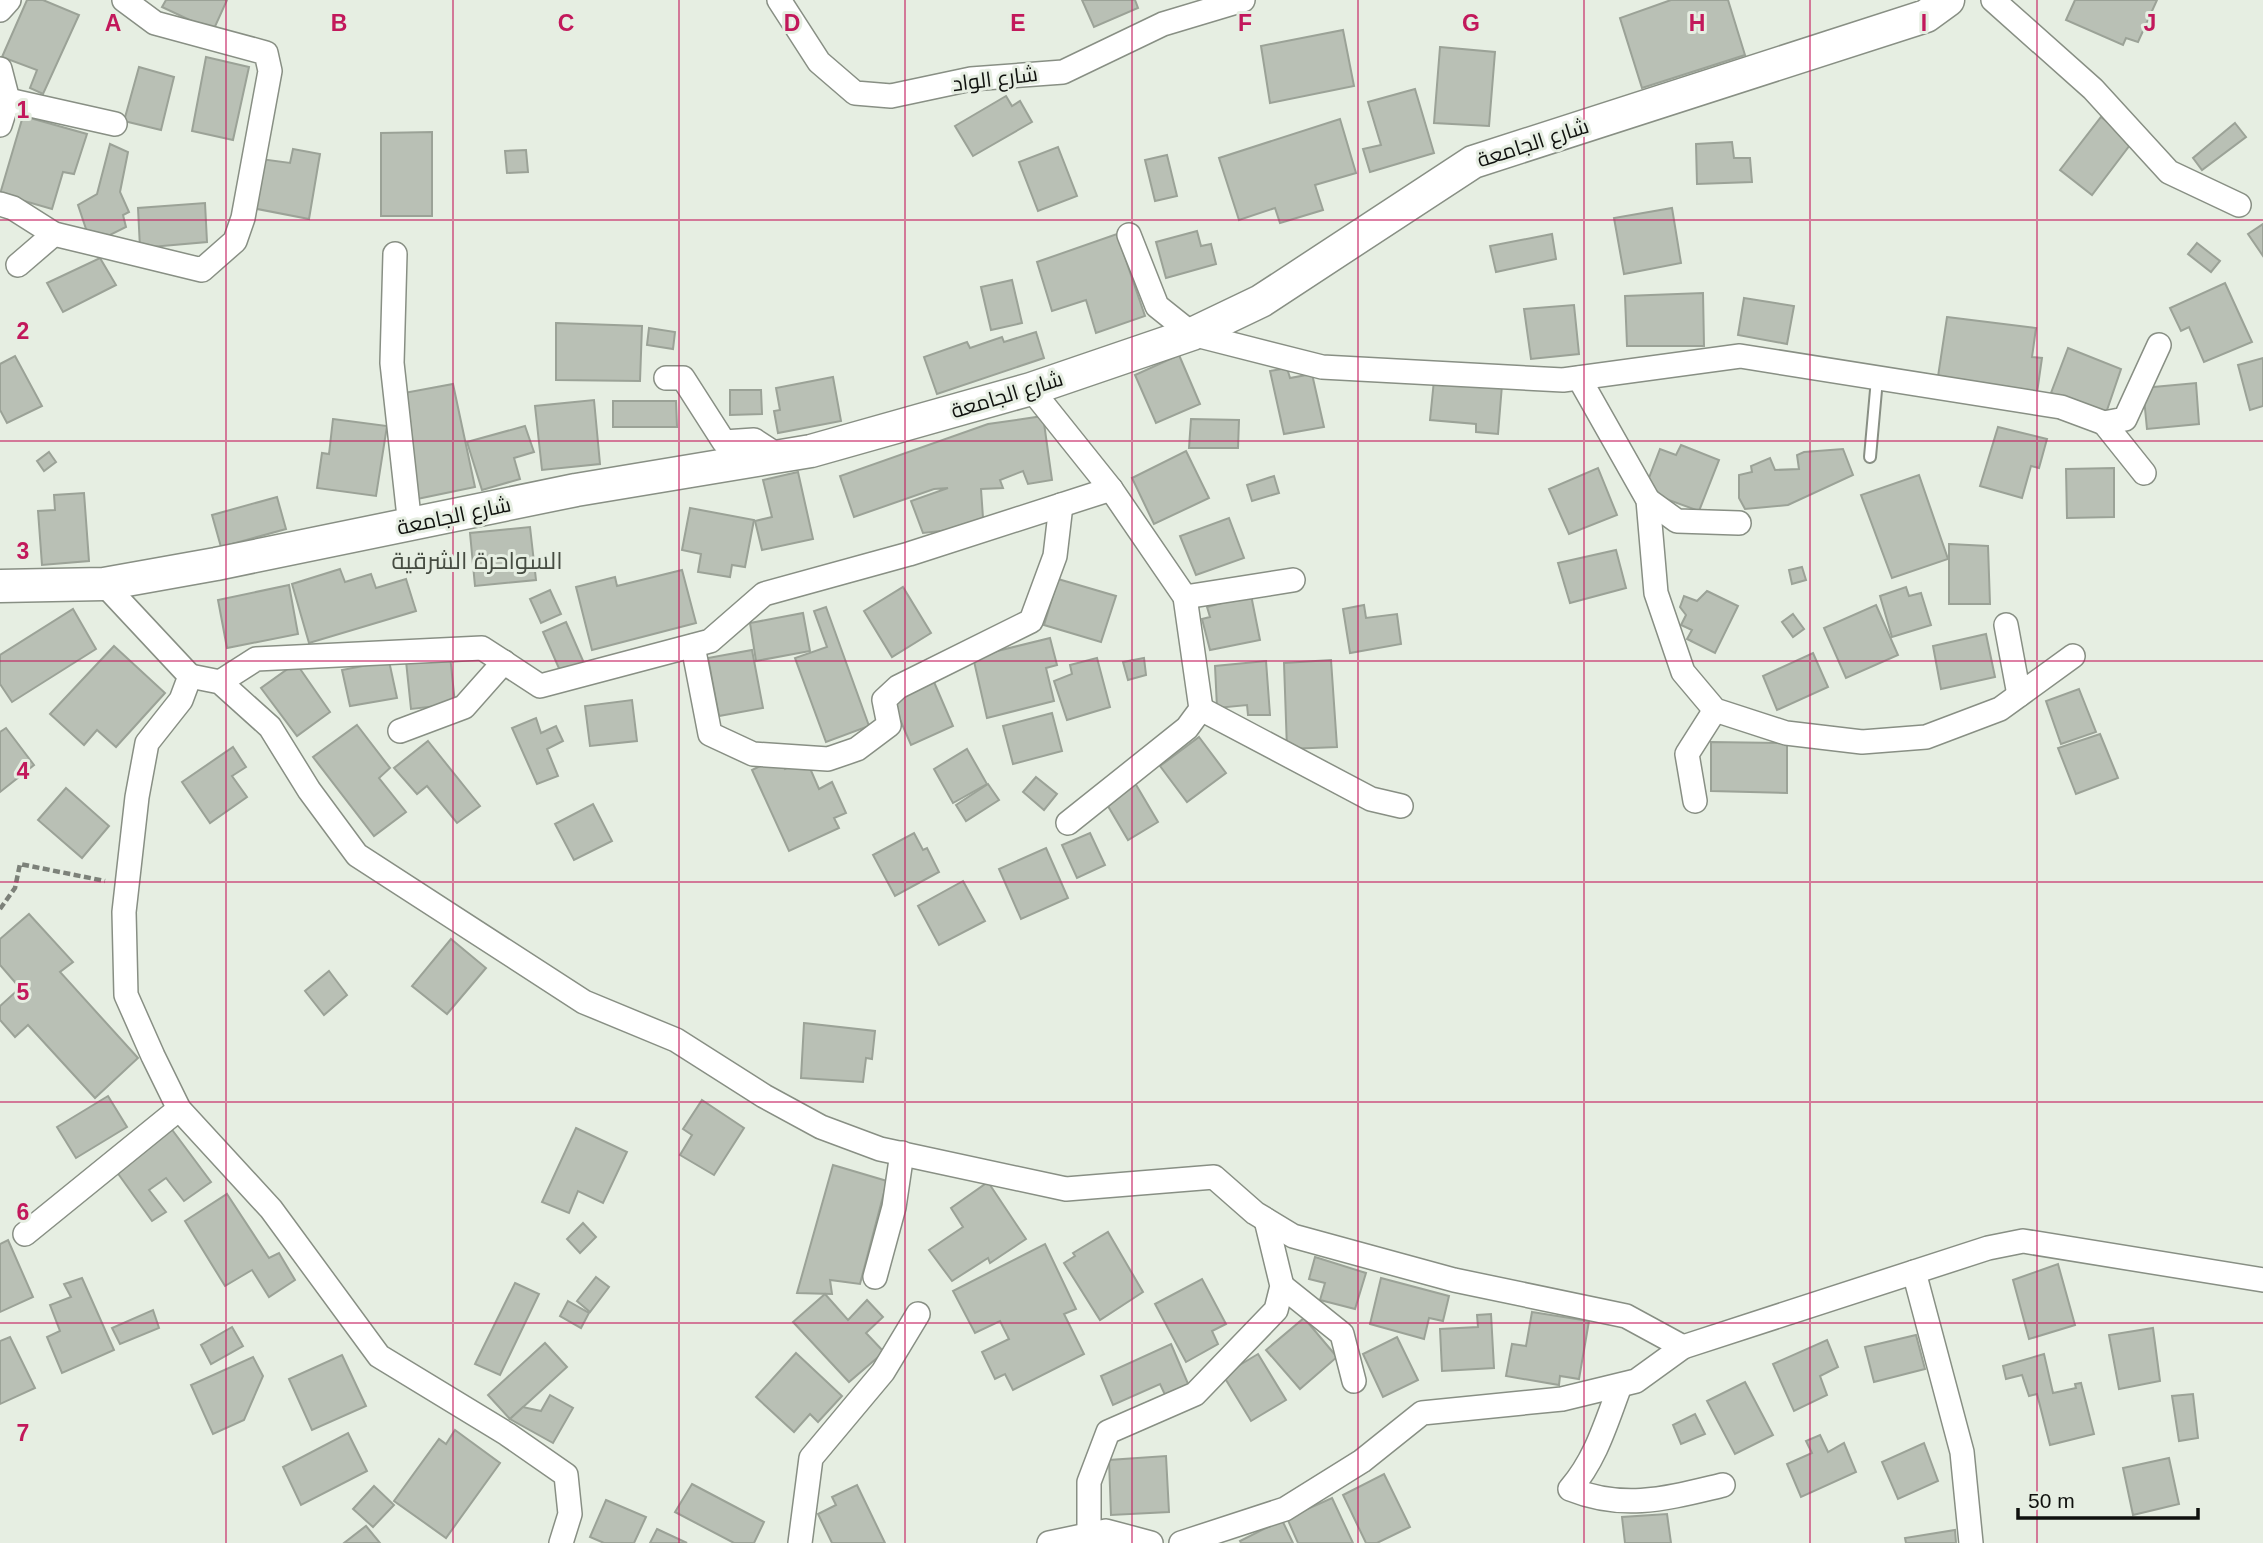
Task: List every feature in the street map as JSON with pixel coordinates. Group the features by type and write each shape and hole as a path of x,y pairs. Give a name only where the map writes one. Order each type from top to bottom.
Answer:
{"main road":[{"name":"شارع الجامعة","path":"0,586 104,584 410,526 576,490 780,457 811,451 1031,389 1192,334 1261,300 1472,162 1926,16 1948,0"}],"street":[{"path":"0,10 9,0"},
{"path":"0,204 13,208 54,234 202,270 235,242 243,218 270,71 266,53 155,23 124,0"},
{"name":"شارع الواد","path":"779,0 819,62 855,93 891,96 971,79 1063,72 1163,24 1242,0"},
{"path":"1993,0 2093,89 2169,172 2239,205"},
{"path":"0,69 8,100 0,125"},
{"path":"8,100 115,124"},
{"path":"18,265 54,234"},
{"path":"1129,234 1157,306 1192,334 1322,367 1563,380 1740,356 2061,407 2104,424 2144,474"},
{"path":"395,254 392,363 410,526"},
{"path":"2104,424 2125,419 2159,345"},
{"path":"666,378 683,378 724,442 754,440 780,457"},
{"path":"1579,378 1648,500 1656,593 1683,672 1715,710 1786,733 1862,742 1926,737 2000,709 2073,656"},
{"path":"1031,389 1111,489 1185,597 1201,709 1188,728 1068,823"},
{"path":"220,682 256,659 482,648 540,686 710,641 764,594 909,554 1111,489"},
{"path":"1648,500 1677,521 1739,523"},
{"path":"693,646 710,734 753,754 828,759 857,749 890,725 884,700 898,687 1031,621 1055,556 1061,505"},
{"path":"1185,597 1293,580"},
{"path":"104,584 190,676 220,682 270,727 309,790 357,855 584,1002 676,1040 764,1096 821,1127 880,1149 944,1161 999,1177 1066,1189 1214,1177 1266,1220 1293,1236 1454,1280 1626,1316 1683,1347"},
{"path":"2006,625 2019,695"},
{"path":"400,731 464,707 504,662"},
{"path":"190,676 181,700 147,743 124,912 126,995 179,1109 271,1209 379,1356 507,1434 566,1475 570,1514 561,1543"},
{"path":"1201,709 1371,799 1401,806"},
{"path":"1695,801 1687,754 1715,710"},
{"path":"25,1234 179,1109"},
{"path":"875,1277 894,1208 902,1153"},
{"path":"1089,1534 1088,1482 1108,1432 1195,1394 1276,1310 1282,1286 1266,1220"},
{"path":"1181,1543 1285,1509 1362,1461 1422,1413 1562,1399 1636,1381 1683,1347 1988,1248 2023,1241 2263,1280"},
{"path":"1914,1272 1962,1452 1970,1543"},
{"path":"1282,1286 1342,1334 1354,1381"},
{"path":"800,1543 811,1458 883,1372 918,1314"},
{"path":"1619,1385 1599,1443 1585,1472 1570,1489 1599,1501 1651,1502 1723,1485"},
{"path":"1049,1543 1106,1531 1151,1543"}],"lane":[{"path":"1870,457 1877,379"}],"path":[{"path":"0,909 15,888 20,864 127,885"}],"building":[{"path":"27,0 43,0 79,15 43,94 30,88 37,70 2,57"},
{"path":"166,0 227,0 213,31 162,7"},
{"path":"1082,0 1135,0 1138,8 1094,27"},
{"path":"1671,0 1728,0 1745,55 1642,88 1620,18"},
{"path":"2075,0 2157,0 2138,42 2126,38 2123,45 2066,20"},
{"path":"1343,30 1354,86 1270,103 1261,46"},
{"path":"1440,47 1495,52 1489,126 1434,123"},
{"path":"206,57 249,67 233,140 192,131"},
{"path":"139,67 174,77 161,130 124,121"},
{"path":"1415,89 1434,153 1370,172 1363,149 1381,145 1368,102"},
{"path":"1006,96 1012,106 1020,101 1032,122 973,156 955,126"},
{"path":"23,116 87,134 74,174 63,172 52,209 0,194"},
{"path":"2101,117 2133,141 2092,195 2060,170"},
{"path":"1340,119 1356,173 1315,185 1323,210 1280,223 1275,208 1239,220 1219,158"},
{"path":"2235,123 2246,137 2202,170 2193,158"},
{"path":"432,132 432,216 381,216 381,133"},
{"path":"1732,142 1734,158 1750,158 1752,182 1697,184 1696,144"},
{"path":"110,144 128,152 120,192 129,212 123,215 126,227 104,238 87,232 78,205 97,194"},
{"path":"1058,147 1077,196 1038,211 1019,162"},
{"path":"293,149 320,154 309,219 252,208 261,159 290,163"},
{"path":"526,150 528,172 507,173 505,151"},
{"path":"1167,155 1177,196 1155,201 1145,160"},
{"path":"205,203 207,242 140,248 138,208"},
{"path":"1672,208 1681,263 1624,274 1614,218"},
{"path":"2263,224 2263,256 2248,234"},
{"path":"1197,231 1201,246 1211,244 1216,264 1166,278 1156,242"},
{"path":"1117,234 1145,316 1096,333 1086,300 1052,311 1037,262"},
{"path":"1552,234 1556,259 1496,272 1490,246"},
{"path":"2197,243 2220,261 2211,272 2188,254"},
{"path":"100,258 116,285 63,312 47,283"},
{"path":"1012,280 1022,323 991,330 981,287"},
{"path":"2225,283 2252,342 2204,362 2189,327 2181,331 2170,308"},
{"path":"1703,293 1704,346 1627,346 1625,296"},
{"path":"1744,298 1794,306 1787,344 1738,335"},
{"path":"1574,305 1579,354 1531,359 1524,309"},
{"path":"1947,317 2036,328 2032,357 2042,358 2037,393 1937,383"},
{"path":"556,323 642,326 640,381 556,380"},
{"path":"649,328 675,332 673,349 647,345"},
{"path":"1036,332 1044,358 937,394 924,357 967,342 970,348 1002,337 1004,342"},
{"path":"2068,348 2121,369 2106,413 2051,393"},
{"path":"1179,355 1200,404 1156,423 1135,375"},
{"path":"15,356 42,406 7,423 0,410 0,364"},
{"path":"2263,358 2263,406 2250,410 2238,365"},
{"path":"1287,368 1290,378 1312,374 1324,427 1284,434 1270,371"},
{"path":"833,377 841,421 778,433 774,411 780,410 776,388"},
{"path":"1434,380 1502,385 1498,434 1476,432 1476,424 1430,420"},
{"path":"2196,383 2199,424 2147,429 2143,388"},
{"path":"453,384 475,487 417,499 404,393"},
{"path":"730,390 761,390 762,414 730,415"},
{"path":"594,400 600,464 542,470 535,406"},
{"path":"613,401 676,401 677,427 613,427"},
{"path":"1043,416 1052,480 1028,484 1023,471 1000,480 1003,488 981,489 983,518 950,530 923,533 911,501 948,488 934,489 854,517 840,476 988,424"},
{"path":"333,419 387,426 376,496 317,488 322,453 329,454"},
{"path":"1191,419 1239,420 1238,448 1189,448"},
{"path":"525,426 534,452 514,458 520,479 482,490 467,442"},
{"path":"1998,427 2047,439 2039,468 2031,466 2022,498 1980,486"},
{"path":"1681,445 1719,460 1699,511 1644,491 1660,449 1676,455"},
{"path":"1843,449 1853,475 1788,505 1745,509 1739,498 1739,475 1752,472 1751,466 1770,458 1775,470 1799,469 1797,455"},
{"path":"1186,451 1209,498 1154,524 1132,478"},
{"path":"49,452 56,462 44,471 37,461"},
{"path":"1598,468 1617,515 1569,534 1549,489"},
{"path":"2114,468 2114,517 2067,518 2066,469"},
{"path":"798,472 813,539 762,550 755,521 772,517 763,480"},
{"path":"1919,475 1948,559 1892,578 1861,495"},
{"path":"1274,476 1279,493 1252,501 1247,485"},
{"path":"84,493 89,561 42,565 38,511 55,510 54,495"},
{"path":"277,497 286,529 221,547 212,515"},
{"path":"690,508 754,520 745,567 732,565 730,577 698,572 701,554 682,550"},
{"path":"1229,518 1244,558 1196,575 1180,536"},
{"path":"530,527 536,580 475,586 470,533"},
{"path":"1949,544 1988,546 1990,604 1949,604"},
{"path":"1616,550 1626,588 1570,603 1558,563"},
{"path":"1802,567 1806,580 1792,584 1789,570"},
{"path":"340,569 345,582 371,574 376,588 406,579 416,611 309,643 292,584"},
{"path":"682,570 696,623 592,650 576,587 615,577 617,586"},
{"path":"1058,579 1116,596 1101,642 1044,625"},
{"path":"289,585 298,634 227,648 218,600"},
{"path":"903,587 931,633 892,657 864,611"},
{"path":"1906,587 1909,596 1921,593 1931,625 1892,637 1880,596"},
{"path":"550,590 561,614 541,623 530,599"},
{"path":"1707,591 1738,606 1715,653 1687,639 1692,630 1681,625 1686,615 1680,607 1684,596 1697,601"},
{"path":"1251,595 1260,640 1210,650 1202,619 1210,617 1207,607"},
{"path":"1364,605 1366,618 1397,614 1401,644 1350,653 1343,609"},
{"path":"1876,605 1898,655 1846,678 1824,628"},
{"path":"826,607 869,726 826,742 795,658 827,647 814,611"},
{"path":"73,609 96,649 12,702 0,684 0,655"},
{"path":"803,613 810,651 756,661 750,623"},
{"path":"1793,614 1804,629 1793,637 1782,622"},
{"path":"566,622 584,663 561,673 543,632"},
{"path":"1986,634 1995,677 1941,689 1933,646"},
{"path":"1050,638 1057,665 1046,668 1054,701 987,718 973,657"},
{"path":"114,646 165,693 116,747 97,730 84,745 50,714"},
{"path":"752,650 763,708 719,716 708,658"},
{"path":"1813,653 1828,687 1777,710 1763,676"},
{"path":"450,655 455,704 411,709 406,661"},
{"path":"1097,658 1110,707 1067,720 1054,681 1072,674 1070,665"},
{"path":"1144,658 1146,675 1128,680 1123,662"},
{"path":"1331,660 1337,747 1287,749 1284,663"},
{"path":"389,661 397,698 350,706 342,670"},
{"path":"1266,661 1270,715 1248,715 1247,705 1217,708 1215,666"},
{"path":"296,663 330,712 297,736 261,688"},
{"path":"934,682 953,726 911,745 892,701"},
{"path":"2079,689 2096,732 2061,744 2046,701"},
{"path":"632,700 637,741 590,746 585,706"},
{"path":"1052,713 1062,751 1013,764 1003,726"},
{"path":"536,718 541,733 556,726 563,741 547,749 558,776 537,784 512,728"},
{"path":"357,725 390,768 379,778 406,812 374,836 313,757"},
{"path":"6,728 34,765 0,792 0,732"},
{"path":"2100,734 2118,778 2076,794 2058,748"},
{"path":"1199,737 1226,773 1187,802 1160,766"},
{"path":"428,741 480,806 457,823 427,786 417,794 394,768"},
{"path":"1711,742 1787,743 1787,793 1711,791"},
{"path":"233,747 246,767 232,776 247,797 210,823 182,782"},
{"path":"967,749 987,784 953,803 934,769"},
{"path":"779,757 785,769 806,759 819,789 832,782 846,813 834,818 839,828 789,851 752,770"},
{"path":"1036,777 1057,794 1044,810 1023,792"},
{"path":"1135,783 1158,822 1128,840 1105,801"},
{"path":"988,784 999,800 966,821 956,805"},
{"path":"66,788 109,826 82,858 38,820"},
{"path":"593,804 612,841 574,860 555,824"},
{"path":"914,833 923,850 927,848 939,872 895,896 873,855"},
{"path":"1090,833 1105,865 1077,878 1062,845"},
{"path":"1046,848 1068,898 1021,919 999,869"},
{"path":"963,881 985,921 939,945 918,906"},
{"path":"29,914 73,962 60,972 138,1058 95,1098 28,1025 15,1037 0,1020 0,1006 20,988 0,965 0,939"},
{"path":"451,939 486,968 447,1014 412,986"},
{"path":"329,971 347,995 324,1015 305,991"},
{"path":"804,1023 875,1031 872,1059 866,1058 863,1082 801,1078"},
{"path":"108,1096 127,1127 76,1158 57,1127"},
{"path":"702,1100 744,1128 714,1175 680,1155 692,1135 683,1129"},
{"path":"170,1127 211,1182 184,1201 166,1178 149,1190 166,1212 152,1221 114,1168"},
{"path":"576,1128 627,1152 603,1203 578,1191 569,1213 542,1202"},
{"path":"833,1165 887,1181 860,1284 830,1280 832,1294 797,1293"},
{"path":"988,1182 1026,1239 990,1263 988,1258 952,1281 929,1250 963,1227 951,1208"},
{"path":"227,1194 269,1258 279,1253 295,1280 269,1297 252,1270 225,1286 185,1221"},
{"path":"583,1223 596,1237 580,1253 567,1239"},
{"path":"1108,1232 1143,1292 1100,1320 1064,1263 1075,1256 1073,1253"},
{"path":"8,1240 33,1297 0,1312 0,1244"},
{"path":"1045,1244 1076,1309 1064,1314 1084,1354 1013,1390 1005,1374 995,1379 982,1352 1009,1339 1000,1321 975,1333 953,1291"},
{"path":"1315,1257 1366,1273 1355,1309 1320,1300 1325,1283 1309,1279"},
{"path":"2058,1264 2075,1325 2029,1339 2013,1280"},
{"path":"596,1277 609,1287 590,1312 577,1301"},
{"path":"82,1278 114,1350 62,1373 47,1337 60,1331 50,1305 71,1297 64,1284"},
{"path":"1381,1278 1449,1296 1443,1321 1429,1318 1424,1339 1370,1324"},
{"path":"1202,1279 1226,1324 1212,1331 1218,1344 1186,1362 1155,1304"},
{"path":"515,1283 539,1294 500,1375 475,1364"},
{"path":"825,1294 848,1320 867,1300 883,1317 866,1333 884,1352 849,1382 793,1322"},
{"path":"568,1301 589,1313 581,1328 560,1316"},
{"path":"153,1310 159,1328 120,1344 112,1328"},
{"path":"1532,1312 1589,1321 1579,1379 1560,1376 1559,1385 1506,1376 1512,1344 1526,1346"},
{"path":"1491,1314 1494,1368 1442,1371 1440,1329 1478,1327 1477,1315"},
{"path":"1304,1318 1337,1357 1300,1389 1266,1350"},
{"path":"232,1327 243,1346 211,1364 201,1345"},
{"path":"2153,1328 2160,1381 2119,1389 2109,1335"},
{"path":"1916,1335 1925,1369 1874,1382 1865,1347"},
{"path":"10,1337 35,1388 0,1404 0,1341"},
{"path":"1397,1337 1418,1380 1383,1397 1363,1354"},
{"path":"1827,1340 1838,1367 1820,1376 1827,1395 1794,1411 1773,1364"},
{"path":"545,1343 567,1367 510,1419 488,1395"},
{"path":"1171,1344 1189,1386 1166,1397 1160,1384 1113,1405 1101,1376"},
{"path":"796,1353 842,1396 818,1422 810,1414 794,1432 756,1397"},
{"path":"1258,1354 1286,1400 1251,1421 1223,1375"},
{"path":"2044,1354 2053,1393 2076,1388 2075,1384 2081,1383 2094,1434 2050,1445 2037,1394 2029,1396 2022,1375 2006,1379 2003,1366"},
{"path":"342,1355 366,1406 312,1430 289,1379"},
{"path":"253,1357 263,1376 244,1420 213,1434 191,1385"},
{"path":"1745,1382 1773,1435 1735,1454 1707,1401"},
{"path":"2193,1394 2198,1438 2179,1441 2172,1396"},
{"path":"550,1395 573,1408 553,1443 510,1419 523,1407 541,1411"},
{"path":"1695,1414 1705,1434 1681,1444 1673,1425"},
{"path":"455,1430 500,1463 446,1538 394,1501 439,1439 446,1444"},
{"path":"348,1433 367,1471 301,1505 283,1467"},
{"path":"1820,1435 1828,1452 1844,1443 1856,1472 1801,1497 1787,1464 1812,1453 1806,1441"},
{"path":"1924,1443 1938,1481 1898,1499 1882,1462"},
{"path":"1166,1456 1169,1512 1111,1515 1109,1460"},
{"path":"2169,1458 2179,1504 2133,1515 2123,1468"},
{"path":"1384,1474 1410,1527 1377,1543 1366,1543 1343,1495"},
{"path":"692,1484 764,1522 754,1543 734,1543 675,1512"},
{"path":"857,1485 885,1543 832,1543 818,1514 836,1505 832,1497"},
{"path":"374,1486 394,1505 373,1527 353,1509"},
{"path":"1332,1498 1353,1543 1298,1543 1287,1518"},
{"path":"606,1500 646,1517 634,1543 604,1543 590,1537"},
{"path":"1667,1514 1671,1543 1625,1543 1622,1517"},
{"path":"1282,1520 1293,1543 1241,1543 1240,1541"},
{"path":"366,1526 380,1543 344,1543"},
{"path":"657,1529 687,1543 650,1543"},
{"path":"1955,1530 1956,1543 1906,1543 1905,1538"}],"district":[{"name":"السواحرة الشرقية","path":"477,561"}]}
